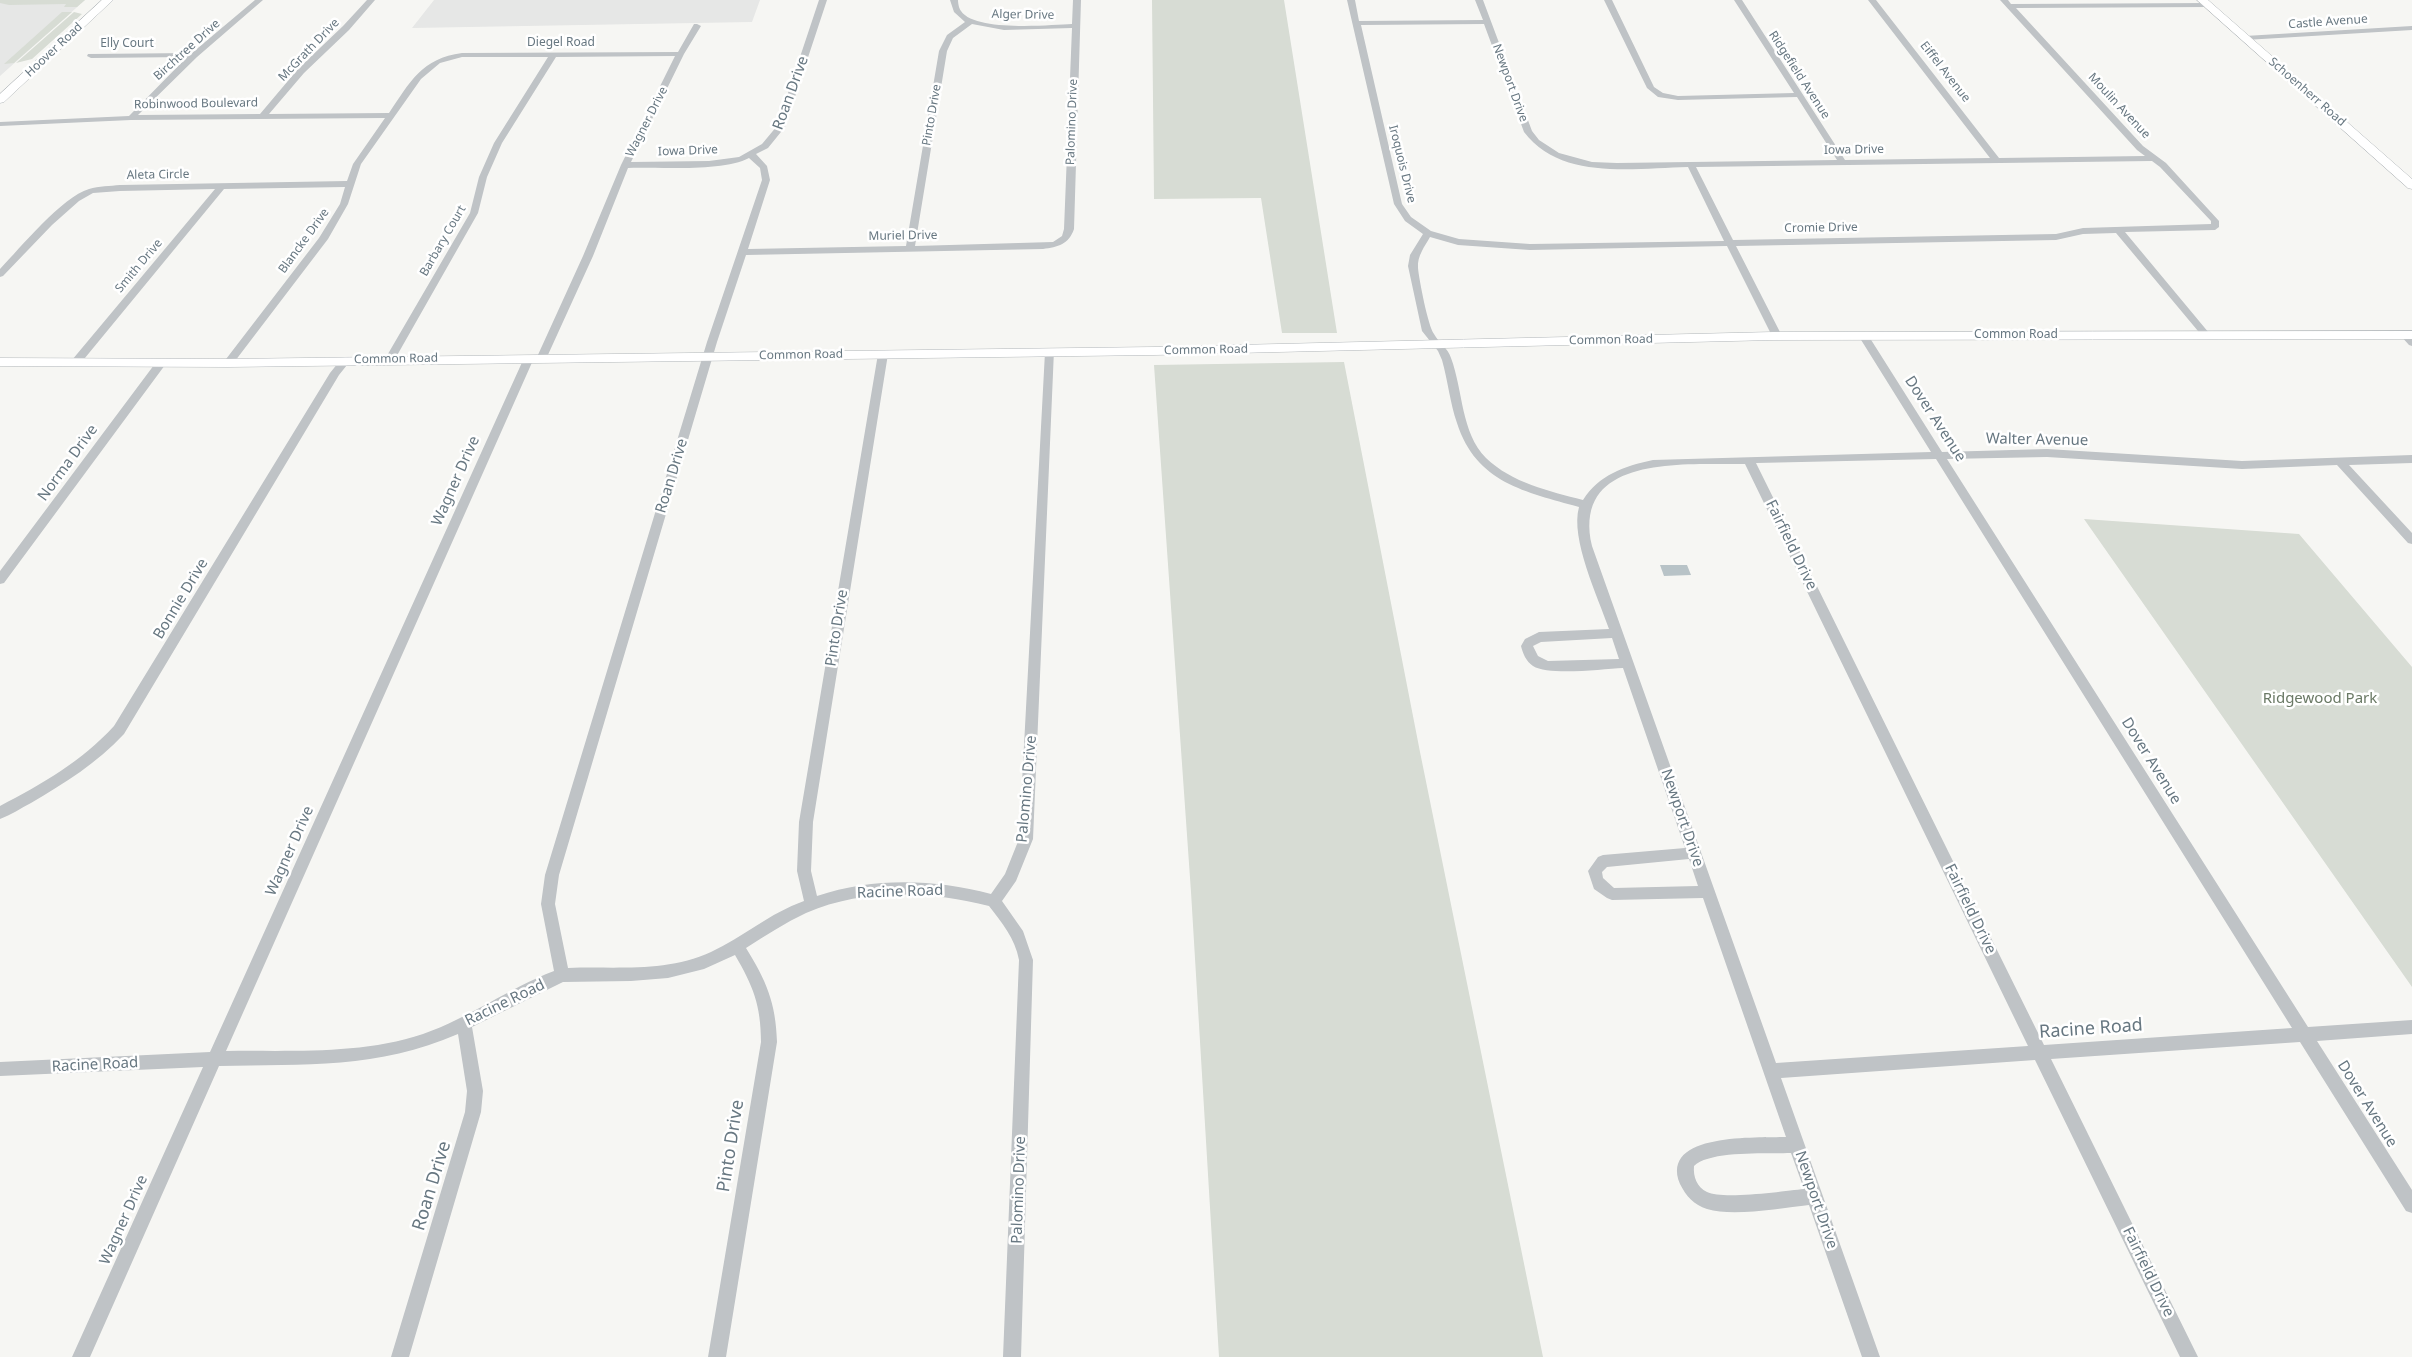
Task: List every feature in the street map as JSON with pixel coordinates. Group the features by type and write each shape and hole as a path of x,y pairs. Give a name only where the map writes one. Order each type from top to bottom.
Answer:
{"street":[{"name":"Hoover Road","path":"0,100 108,0"},
{"name":"Birchtree Drive","path":"134,115 194,55 259,0"},
{"name":"McGrath Drive","path":"263,116 301,70 371,0"},
{"name":"Roan Drive","path":"562,975 548,904 552,875 708,356 766,180 766,171 762,164 751,155 773,139 781,127 823,0"},
{"path":"954,0 955,11 970,22"},
{"name":"Palomino Drive","path":"1062,241 1067,236 1069,229 1077,0"},
{"name":"Iroquois Drive","path":"1351,0 1398,204 1408,219 1428,233"},
{"name":"Newport Drive","path":"1479,0 1528,132 1540,146 1556,155"},
{"path":"1608,0 1651,88 1658,94 1678,98 1799,95"},
{"name":"Ridgefield Avenue","path":"1738,0 1842,162"},
{"name":"Eiffel Avenue","path":"1872,0 1996,160"},
{"path":"2006,3 2205,3"},
{"name":"Moulin Avenue","path":"2006,3 2140,148 2165,167 2213,219 2216,223 2215,227"},
{"name":"Schoenherr Road","path":"2205,3 2412,184"},
{"name":"Alger Drive","path":"970,22 1010,28 1076,26"},
{"name":"Pinto Drive","path":"910,249 943,51 950,37 970,22"},
{"path":"1356,23 1487,22"},
{"name":"Wagner Drive","path":"81,1357 214,1059 536,358 588,256 625,165 680,54 697,26"},
{"name":"Castle Avenue","path":"2245,38 2412,28"},
{"name":"Barbary Court","path":"390,359 474,213 483,177 498,143 553,54"},
{"name":"Diegel Road","path":"442,59 468,55 680,54"},
{"name":"Elly Court","path":"91,56 194,55"},
{"name":"Blancke Drive","path":"228,363 322,239 344,204 357,164 418,77 430,65 442,59"},
{"name":"Robinwood Boulevard","path":"0,118 134,115 392,115"},
{"name":"Robinwood Boulevard","path":"0,124 134,115"},
{"name":"Iowa Drive","path":"625,165 709,164 732,161 751,155"},
{"name":"Iowa Drive","path":"1556,155 1597,165 2154,158"},
{"path":"1691,165 1777,336"},
{"name":"Aleta Circle","path":"0,274 61,211 91,191 115,188 349,184"},
{"name":"Smith Drive","path":"76,362 222,186"},
{"name":"Cromie Drive","path":"1428,233 1458,242 1502,246 2056,237 2083,231 2208,229 2215,227"},
{"path":"2119,230 2206,335"},
{"path":"1428,233 1415,256 1413,269 1427,331 1429,337 1443,350 1466,437 1473,452 1494,472 1505,478 1586,505"},
{"name":"Muriel Drive","path":"743,252 1043,246 1062,241"},
{"name":"Common Road","path":"0,362 228,363 390,359 1050,352 1863,335 2206,335 2410,338"},
{"name":"Dover Avenue","path":"1863,335 2412,1205"},
{"name":"Palomino Drive","path":"1012,1357 1026,960 1025,946 1018,932 994,901 1011,877 1026,839 1050,352"},
{"name":"Pinto Drive","path":"812,903 804,871 806,822 883,354"},
{"name":"Bonnie Drive","path":"0,813 84,764 104,748 119,730 335,373 346,360"},
{"name":"Norma Drive","path":"0,580 161,363"},
{"name":"Walter Avenue","path":"1586,505 1608,480 1638,466 1664,462 2047,453 2242,465 2412,459"},
{"name":"Fairfield Drive","path":"1749,461 2190,1357"},
{"path":"2340,462 2412,540"},
{"name":"Newport Drive","path":"1586,505 1583,520 1586,546 1707,892 1772,1070 1871,1357"},
{"path":"1616,633 1539,637 1529,642 1527,646 1530,656 1536,662 1548,666 1627,663"},
{"path":"1694,853 1603,861 1596,871 1596,878 1605,891 1619,896 1707,892"},
{"name":"Racine Road","path":"0,1069 214,1059 354,1056 390,1050 421,1042 562,975 617,975 673,970 715,958 738,947 776,921 812,903 868,891 932,888 960,892 994,901"},
{"name":"Pinto Drive","path":"717,1357 769,1042 770,1015 767,1000 738,947"},
{"name":"Roan Drive","path":"400,1357 474,1112 475,1091 464,1023"},
{"name":"Racine Road","path":"1772,1070 2412,1027"},
{"path":"1797,1145 1702,1151 1688,1161 1686,1169 1687,1179 1691,1189 1699,1197 1716,1202 1815,1196"}],"shaded area":[{"path":"0,0 85,0 0,76"},
{"path":"434,0 760,0 752,22 412,28"},
{"path":"1660,565 1687,565 1691,575 1664,576"}],"green space":[{"path":"0,0 85,0 77,7 64,7 66,4 9,5 0,3"},
{"path":"1152,0 1284,0 1337,333 1282,333 1261,198 1154,199"},
{"path":"62,12 72,12 14,63 4,64"},
{"path":"74,12 82,14 32,59 16,63"},
{"path":"1344,362 1420,752 1543,1357 1219,1357 1191,892 1154,365"},
{"name":"Ridgewood Park","path":"2084,519 2299,534 2412,667 2412,987"}]}
